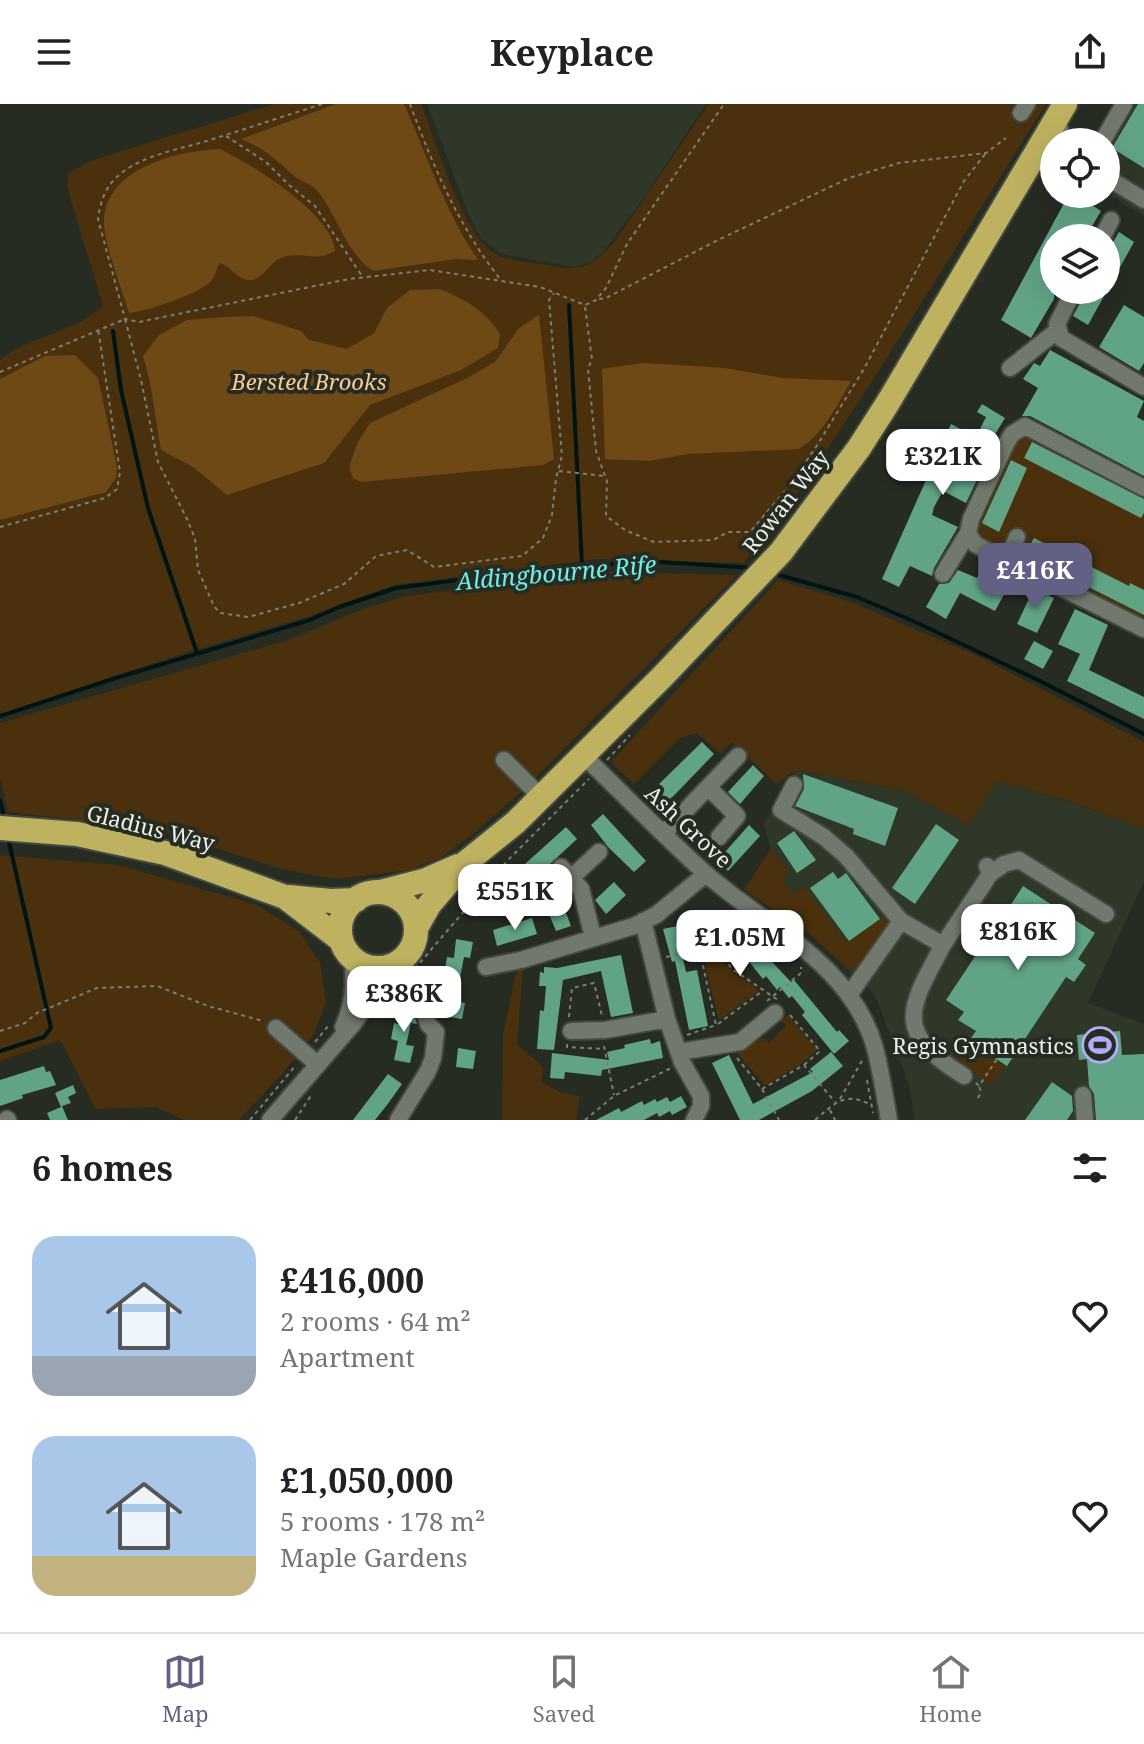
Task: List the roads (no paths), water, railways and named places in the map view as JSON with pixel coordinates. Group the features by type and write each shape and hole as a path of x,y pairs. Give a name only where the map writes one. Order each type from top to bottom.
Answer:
{"highway":[{"name":"Rowan Way","path":"416,928 429,905 464,864 516,822 541,797 590,762 746,591 777,545 851,459 889,401 1029,164 1062,121"},
{"name":"Gladius Way","path":"0,828 77,834 123,842 208,867 285,897 356,900"},
{"name":"Rowan Way","path":"380,892 426,880 464,864"},
{"path":"380,892 401,900 414,917 416,928 411,948 396,964 374,968 347,950 342,918 356,900 363,895 380,892"},
{"name":"Gladius Way","path":"285,897 347,950"}],"street":[{"path":"1110,128 1124,104"},
{"path":"1029,164 1040,158"},
{"path":"1120,185 1144,200"},
{"path":"1109,224 1111,220"},
{"path":"1010,368 1058,330 1067,304"},
{"path":"1058,330 1069,344 1144,387"},
{"path":"943,574 968,533 971,519 1006,444 1012,434 1025,426 1144,488"},
{"path":"968,533 975,544 1144,629"},
{"path":"1007,560 1017,537"},
{"path":"664,833 738,756"},
{"path":"504,760 541,797"},
{"name":"Ash Grove","path":"590,762 706,874 806,949 834,976 849,995 874,1046 882,1119"},
{"path":"794,785 781,810 824,837 846,856 901,921 943,945"},
{"path":"709,788 737,816 719,837"},
{"path":"593,937 581,889 566,872 599,852"},
{"path":"968,1079 926,1048 914,1030 913,1006 943,945 988,870 1019,860 1106,914"},
{"path":"486,967 521,960 643,921 656,915 706,874"},
{"path":"643,921 667,1019 701,1096 701,1106 694,1120"},
{"path":"849,995 901,921"},
{"path":"336,1043 351,1008 354,986 347,950"},
{"path":"270,1120 353,1024 396,964"},
{"path":"398,1120 433,1058 436,1032 428,1024 422,1002"},
{"path":"684,1055 740,1042 771,1007"},
{"path":"571,1031 602,1030 667,1019"},
{"path":"276,1028 317,1064"},
{"path":"1083,1095 1085,1120"}],"waterway":[{"path":"569,305 582,565"},
{"path":"113,331 121,390 148,508 197,653"},
{"name":"Aldingbourne Rife","path":"0,716 310,620 396,588 565,566 660,562 755,568"},
{"name":"Aldingbourne Rife","path":"772,573 857,597 911,620 1144,734"},
{"path":"0,800 3,812"},
{"path":"0,1051 44,1037 51,1028 9,842"}],"place":[{"name":"Regis Gymnastics","path":"1100,1045"}],"park label":[{"name":"Bersted Brooks","path":"309,381"}]}
